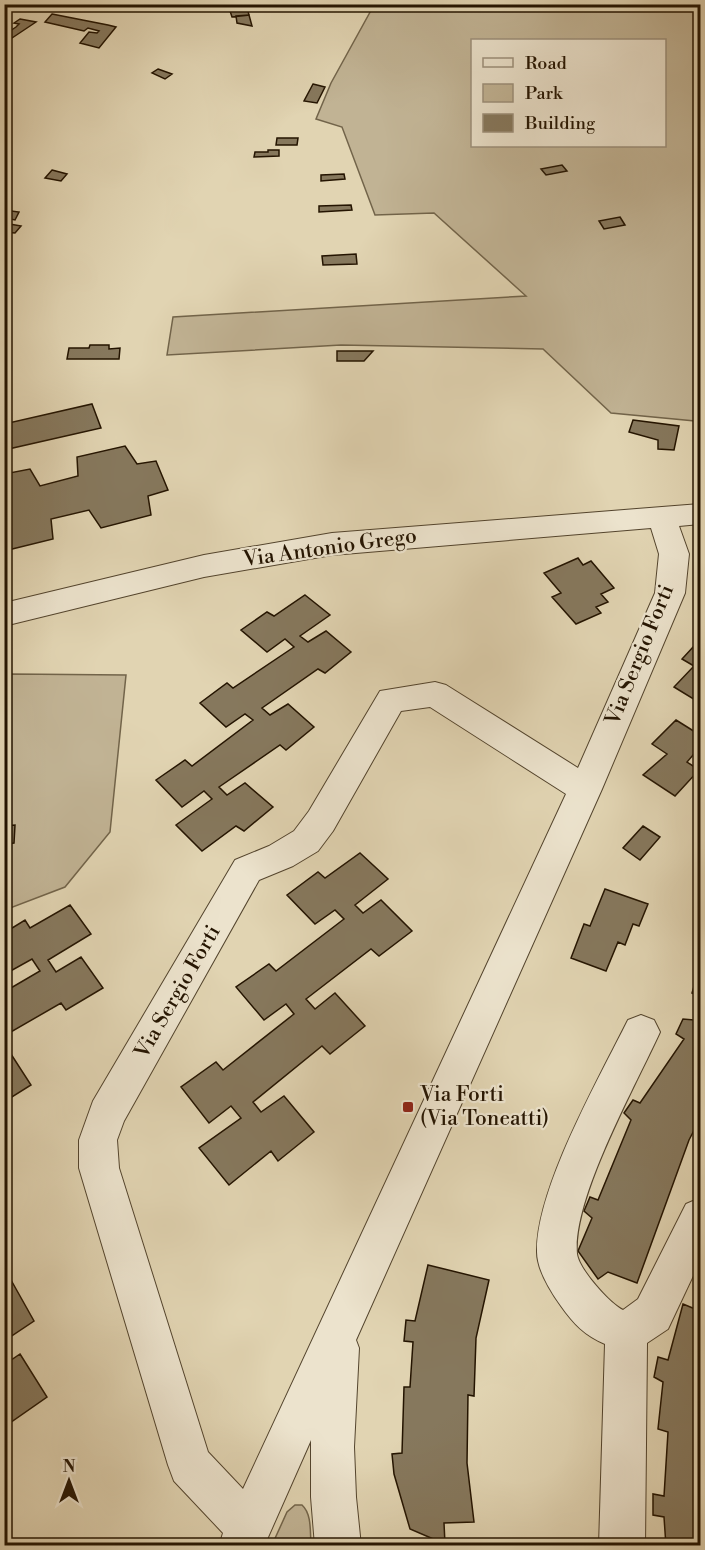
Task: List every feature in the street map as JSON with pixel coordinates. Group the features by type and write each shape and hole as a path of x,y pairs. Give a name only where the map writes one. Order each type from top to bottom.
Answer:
{"street":[{"name":"Via Antonio Grego","path":"4,615 204,566 332,544 700,514"},
{"name":"Via Sergio Forti","path":"585,789 435,694 391,700 321,821 306,841 281,856 247,870 107,1114 98,1140 99,1168 190,1465 245,1537 340,1323 585,789 670,593 674,554 662,518"},
{"path":"626,1332 599,1320 576,1293 557,1256 561,1220 582,1161 641,1032"},
{"path":"626,1332 653,1314 699,1225"},
{"path":"338,1545 333,1513 333,1404 340,1323"},
{"path":"622,1545 626,1332"}],"green space":[{"path":"374,5 700,5 700,426 695,421 611,413 543,349 341,345 167,355 173,317 526,296 434,213 375,215 342,127 316,119 331,83"},
{"path":"11,674 126,675 110,832 65,887 5,910 5,683"},
{"path":"295,1505 302,1505 307,1513 311,1545 272,1545 287,1512"}],"building":[{"path":"246,4 249,15 232,17 228,5"},
{"path":"52,14 116,27 99,48 80,43 89,32 99,31 88,28 84,31 45,22"},
{"path":"249,15 252,26 237,23 236,16"},
{"path":"20,19 36,22 12,38 4,35 19,24 14,23"},
{"path":"158,69 172,74 165,79 152,73"},
{"path":"313,84 325,87 317,103 304,101"},
{"path":"277,138 298,138 297,145 276,145"},
{"path":"268,150 279,150 279,156 254,157 255,152 268,152"},
{"path":"562,165 567,171 546,175 541,169"},
{"path":"52,170 67,174 61,181 45,178"},
{"path":"344,174 345,179 321,181 321,175"},
{"path":"351,205 352,210 319,212 319,206"},
{"path":"4,210 19,212 15,220 6,218 4,221"},
{"path":"620,217 625,225 604,229 599,221"},
{"path":"4,223 21,226 15,233 4,232"},
{"path":"356,254 357,264 323,265 322,256"},
{"path":"90,345 109,345 109,349 120,348 119,359 67,359 69,348 89,348"},
{"path":"337,351 373,351 364,361 337,361"},
{"path":"92,404 101,428 4,450 4,424"},
{"path":"633,420 679,426 674,450 658,449 658,440 629,432"},
{"path":"125,446 137,464 156,461 168,490 148,496 151,515 101,528 89,510 51,519 53,539 4,551 4,474 30,469 40,486 78,476 77,457"},
{"path":"578,558 583,565 591,561 614,588 601,594 608,602 596,607 601,613 576,624 552,597 561,593 544,573"},
{"path":"305,595 330,615 300,636 308,642 326,631 351,652 325,673 318,669 262,708 270,715 288,704 314,727 286,750 280,745 219,787 227,795 245,783 273,807 244,831 236,826 202,851 176,825 212,799 204,791 182,807 156,780 185,760 192,766 253,720 245,714 226,727 200,703 227,683 233,688 294,647 285,639 267,652 241,630 267,612 274,616"},
{"path":"700,644 700,703 674,687 694,666 682,659 694,646 697,648"},
{"path":"676,720 700,735 700,747 687,762 699,770 675,796 643,775 667,754 652,744"},
{"path":"15,825 14,843 4,844 4,826"},
{"path":"643,826 660,837 640,860 623,848"},
{"path":"360,853 388,879 355,905 363,913 381,900 412,931 379,956 371,949 306,999 315,1009 335,993 365,1026 330,1054 322,1046 253,1102 261,1112 284,1096 314,1132 278,1161 271,1151 229,1185 199,1148 241,1118 231,1106 209,1123 181,1087 216,1062 223,1070 294,1014 286,1004 264,1020 236,987 269,964 276,971 344,919 335,910 315,924 287,895 318,872 325,878"},
{"path":"605,889 648,904 639,926 633,924 625,945 618,942 606,971 571,958 584,924 590,926"},
{"path":"70,905 91,934 48,960 56,972 81,957 103,988 66,1010 61,1003 4,1036 4,992 40,971 32,959 7,973 4,969 4,933 25,920 30,928"},
{"path":"700,966 700,1119 689,1140 637,1283 608,1272 598,1279 578,1251 592,1218 584,1211 590,1197 598,1200 631,1120 624,1113 633,1100 640,1103 684,1039 676,1034 683,1019 694,1020 699,996 692,993"},
{"path":"9,1051 31,1085 4,1102 4,1054"},
{"path":"428,1265 489,1280 476,1338 474,1396 468,1395 467,1463 474,1522 444,1523 445,1544 410,1529 394,1474 392,1454 402,1453 404,1387 410,1387 413,1342 404,1341 406,1320 415,1321"},
{"path":"11,1280 34,1321 4,1341 4,1284"},
{"path":"683,1304 700,1311 700,1546 666,1546 664,1517 653,1515 653,1494 664,1496 668,1432 658,1429 663,1382 654,1377 658,1357 668,1360"},
{"path":"20,1354 47,1397 4,1427 4,1365"}],"place":[{"name":"Via Forti (Via Toneatti)","path":"408,1107"}]}
